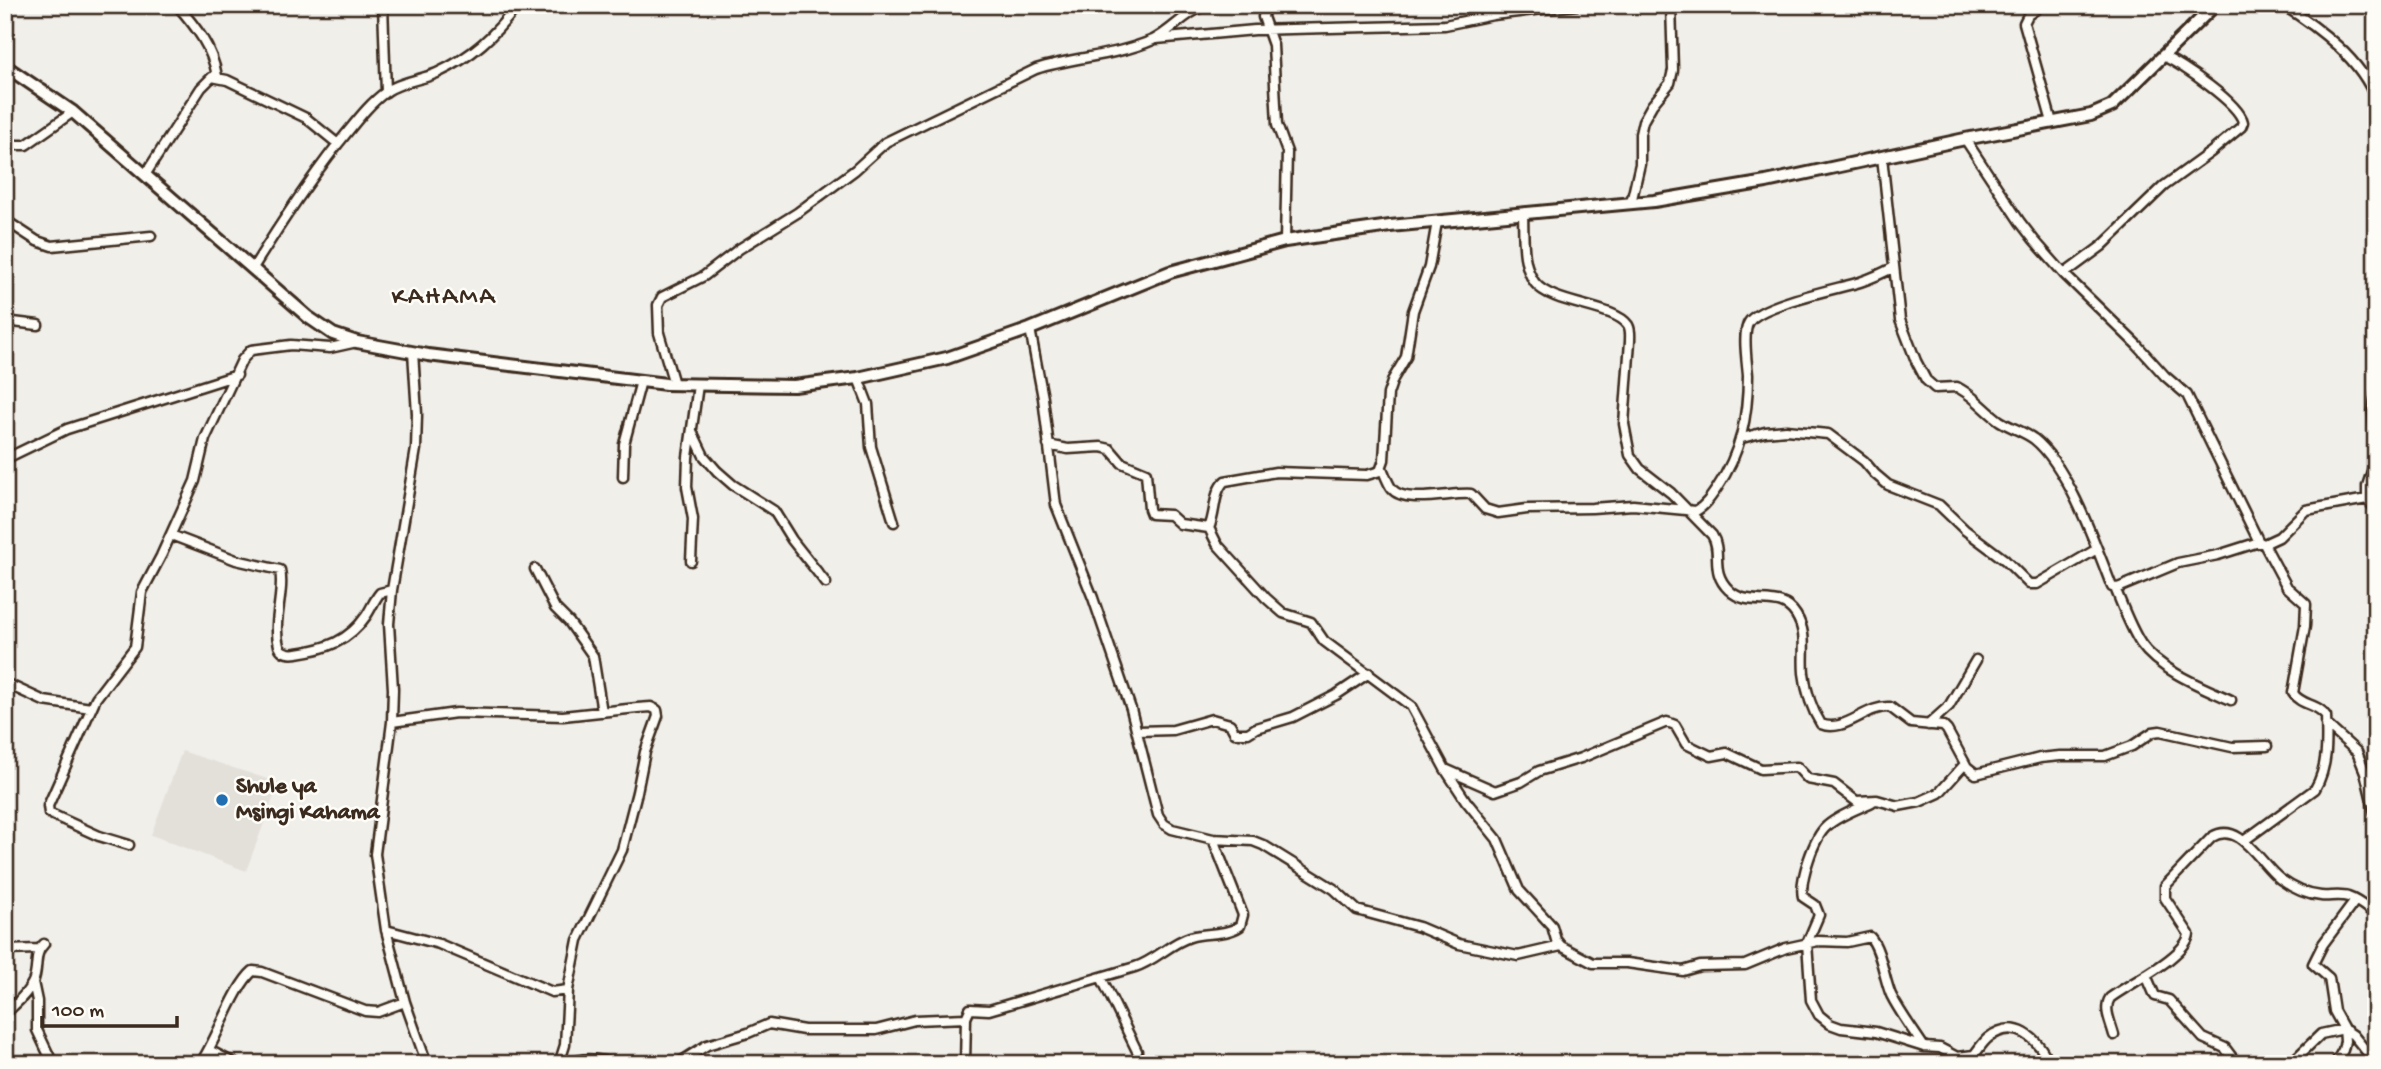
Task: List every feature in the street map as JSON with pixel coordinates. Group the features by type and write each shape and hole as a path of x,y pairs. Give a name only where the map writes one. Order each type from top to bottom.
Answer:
{"main road":[{"path":"5,66 73,112 308,317 334,334 357,342 414,352 641,381 698,385 794,386 858,378 947,358 1030,329 1170,272 1285,241 1437,222 1631,203 1766,182 2091,115 2112,106 2215,5"}],"street":[{"path":"177,5 195,25 210,50 217,76"},
{"path":"383,5 386,92"},
{"path":"253,268 286,215 359,117 386,92 436,73 471,55 518,5"},
{"path":"1156,39 1178,20 1207,5"},
{"path":"1265,5 1263,17 1269,30 1274,55 1276,125 1287,152 1285,241"},
{"path":"674,384 659,333 658,305 662,297 715,269 739,249 797,213 855,170 886,142 1036,69 1058,62 1112,53 1156,39 1269,30 1445,25 1493,15 1577,5"},
{"path":"1631,203 1640,164 1643,121 1670,83 1674,70 1671,5"},
{"path":"2042,5 2028,15 2024,23 2052,122"},
{"path":"2283,5 2354,62 2370,82 2376,100"},
{"path":"2064,274 2102,246 2164,186 2241,127 2243,122 2240,114 2211,86 2185,67 2163,56"},
{"path":"145,175 201,88 208,79 217,76 306,118 338,144"},
{"path":"5,145 26,145 73,112"},
{"path":"1965,139 2020,222 2064,274 2187,395 2261,543 2287,587 2306,604 2305,626 2293,693 2301,701 2323,711 2326,724 2325,761 2321,778 2315,789 2245,840"},
{"path":"1882,157 1900,320 1926,380 1935,388 1951,387 1962,390 2001,421 2036,440 2053,460 2086,521 2112,587 2115,588 2143,646 2151,655 2194,683 2231,699"},
{"path":"1523,214 1524,252 1529,271 1536,283 1547,293 1620,318 1630,329 1624,424 1628,447 1640,469 1671,493 1716,542 1716,565 1728,590 1740,598 1776,600 1795,613 1803,628 1805,678 1815,715 1821,724 1836,727 1881,706 1890,707 1911,723 1943,726 1965,764 1976,774 2050,757 2105,756 2160,731 2232,747 2267,746"},
{"path":"5,220 37,241 52,246 151,236"},
{"path":"1437,222 1429,267 1413,311 1406,358 1393,379 1388,394 1382,468 1392,489 1397,493 1427,497 1471,494 1485,509 1498,513 1527,509 1592,509 1633,505 1689,511 1702,508 1727,474 1742,438 1748,379 1746,331 1749,322 1768,309 1860,281 1894,267"},
{"path":"5,321 38,326"},
{"path":"1030,329 1043,398 1056,505 1093,598 1138,731 1160,818 1172,829 1213,839 1252,841 1263,845 1334,889 1357,910 1419,926 1459,944 1518,956 1561,946"},
{"path":"129,845 99,836 53,816 48,810 91,708 103,687 135,647 140,598 195,481 205,439 246,354 258,347 291,345 330,348 357,342"},
{"path":"414,352 416,449 388,624 393,689 392,722 375,854 386,930 405,1002 427,1064"},
{"path":"5,458 67,429 237,375"},
{"path":"858,378 868,404 871,447 894,522"},
{"path":"624,477 624,444 641,381"},
{"path":"691,561 693,519 687,487 688,457 698,385"},
{"path":"2376,393 2373,411 2376,448"},
{"path":"1742,438 1786,430 1828,434 1864,461 1888,485 1939,505 2029,584 2037,584 2097,549"},
{"path":"692,431 704,456 717,471 733,485 774,511 792,540 826,583"},
{"path":"1048,445 1068,449 1110,449 1122,463 1146,473 1151,514 1170,515 1180,523 1209,528"},
{"path":"2376,459 2367,486 2367,499 2376,510"},
{"path":"1382,468 1376,474 1276,472 1225,481 1219,486 1215,513 1209,528 1217,544 1283,613 1311,622 1324,641 1411,706 1445,769 1466,801 1493,833 1519,890 1552,926 1561,946 1593,963 1627,963 1683,971 1700,966 1745,965 1786,947 1824,940 1847,942 1867,937 1873,939 1893,998 1924,1047"},
{"path":"2115,588 2178,563 2218,555 2279,537 2306,510 2367,499"},
{"path":"171,535 236,560 280,570 277,612 279,647 284,652 321,650 343,639 367,616 380,593 392,590"},
{"path":"534,569 555,608 569,622 593,656 602,712"},
{"path":"1928,726 1950,706 1976,660"},
{"path":"1138,731 1173,730 1212,719 1230,724 1235,733 1248,733 1306,710 1336,695 1369,673"},
{"path":"5,683 35,698 91,708"},
{"path":"392,722 456,713 563,716 651,707 658,713 645,752 622,850 579,936 568,990 566,1037 559,1064"},
{"path":"1445,769 1495,791 1521,782 1539,771 1581,758 1670,722 1675,725 1686,744 1709,755 1727,753 1761,768 1797,767 1808,779 1834,784 1845,790 1854,800 1877,800 1898,806 1919,802 1939,793 1965,764"},
{"path":"2326,724 2357,752 2376,817"},
{"path":"1877,800 1828,825 1814,848 1803,880 1803,897 1815,905 1819,915 1807,943 1811,1000 1819,1015 1830,1024 1876,1032 1924,1047 1940,1048 1957,1057 1970,1057 1991,1036 2014,1029 2028,1034 2043,1051 2049,1064"},
{"path":"2114,1035 2107,1003 2114,995 2169,960 2189,936 2165,898 2165,886 2220,832 2245,840 2276,875 2289,884 2311,894 2346,896 2376,915"},
{"path":"965,1064 966,1018 970,1009 989,1010 1147,963 1188,937 1227,932 1240,926 1243,915 1213,839"},
{"path":"2335,1064 2345,1045 2344,1029 2334,1010 2329,978 2312,964 2323,944 2355,901"},
{"path":"386,930 439,944 552,992 568,990"},
{"path":"5,950 41,946 33,982 5,1014"},
{"path":"200,1064 238,992 253,971 365,1011 378,1012 405,1002"},
{"path":"2146,975 2155,996 2169,1000 2203,1038 2225,1048 2237,1064"},
{"path":"1101,977 1137,1051"},
{"path":"33,982 37,1001 37,1030 53,1064"},
{"path":"677,1064 707,1045 769,1024 804,1030 876,1030 915,1020 966,1018"},
{"path":"2290,1064 2321,1034 2344,1029 2353,1035 2376,1063"},
{"path":"209,1051 236,1064"},
{"path":"569,1064 576,1060 595,1059 614,1064"}],"shaded area":[{"path":"182,751 279,783 246,871 151,835"}],"place":[{"name":"Shule ya Msingi Kahama","path":"222,800"}],"district":[{"name":"KAHAMA","path":"444,298"}]}
